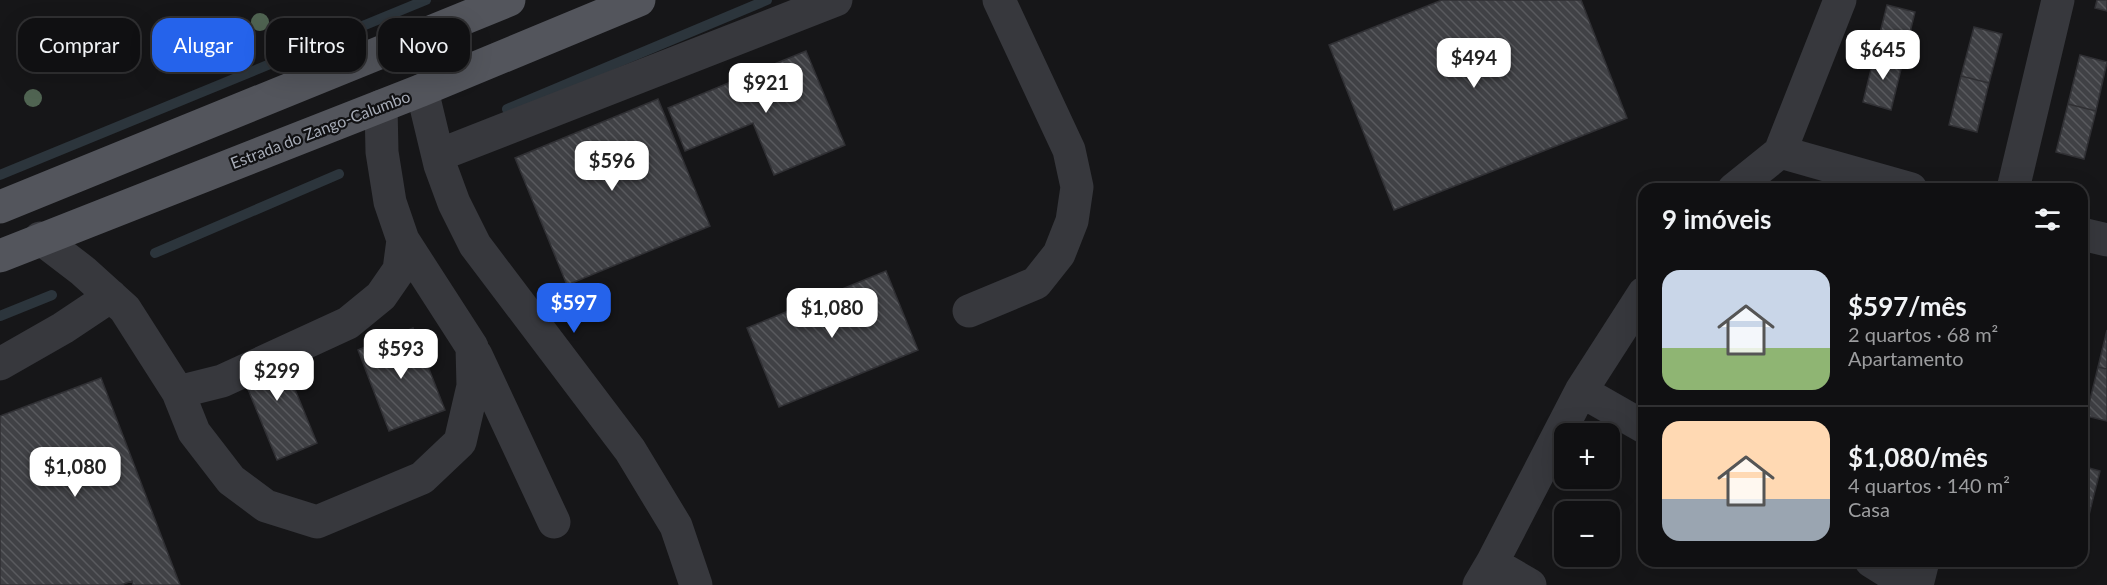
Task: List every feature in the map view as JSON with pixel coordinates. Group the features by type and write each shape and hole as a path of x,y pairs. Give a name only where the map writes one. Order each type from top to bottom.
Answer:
{"main road":[{"path":"0,207 509,0"},
{"name":"Estrada do Zango-Calumbo","path":"0,256 40,238 422,90 639,0"}],"street":[{"path":"439,155 836,0"},
{"path":"969,310 1036,283 1059,254 1072,221 1077,187 1069,150 999,0"},
{"path":"1741,183 1780,152 1840,0"},
{"path":"2014,183 2058,0"},
{"path":"422,90 440,165 454,203 475,245 630,450 676,526 696,585"},
{"path":"381,106 381,152 390,202 403,240 472,347 554,522"},
{"path":"1780,152 1890,183"},
{"path":"2088,235 2107,240"},
{"path":"40,238 83,271 125,309 178,392 194,432 231,480 266,506 317,522 422,478 460,442 473,386 472,347"},
{"path":"178,392 222,381 348,322 381,296 399,270 403,240"},
{"path":"0,364 63,328 111,296"},
{"path":"1530,585 1485,574 1581,391 1638,302"},
{"path":"1581,391 1638,424"},
{"path":"1880,567 1909,585"},
{"path":"1917,585 1922,567"}],"building":[{"path":"1442,0 1581,0 1627,118 1394,210 1329,45"},
{"path":"2097,0 2107,0 2107,11 2095,8"},
{"path":"1887,5 1915,12 1903,61 1875,53"},
{"path":"1974,27 2002,34 1989,83 1961,76"},
{"path":"806,51 845,145 774,175 753,123 685,151 668,108"},
{"path":"1875,53 1903,61 1891,110 1863,102"},
{"path":"2080,55 2107,62 2096,111 2068,104"},
{"path":"1961,76 1989,83 1977,132 1949,125"},
{"path":"658,99 710,226 567,285 515,158"},
{"path":"2068,104 2096,111 2084,159 2056,152"},
{"path":"886,271 918,350 779,407 747,328"},
{"path":"413,328 445,410 389,431 358,350"},
{"path":"2107,330 2107,369 2098,367"},
{"path":"276,343 317,443 277,460 236,360"},
{"path":"2098,367 2107,369 2107,421 2088,416"},
{"path":"101,378 180,585 133,585 132,581 121,585 0,585 0,416"},
{"path":"2088,468 2100,471 2088,519"}],"waterway":[{"path":"0,175 426,0"},
{"path":"507,109 767,0"},
{"path":"155,253 339,174"},
{"path":"0,316 52,295"}]}
